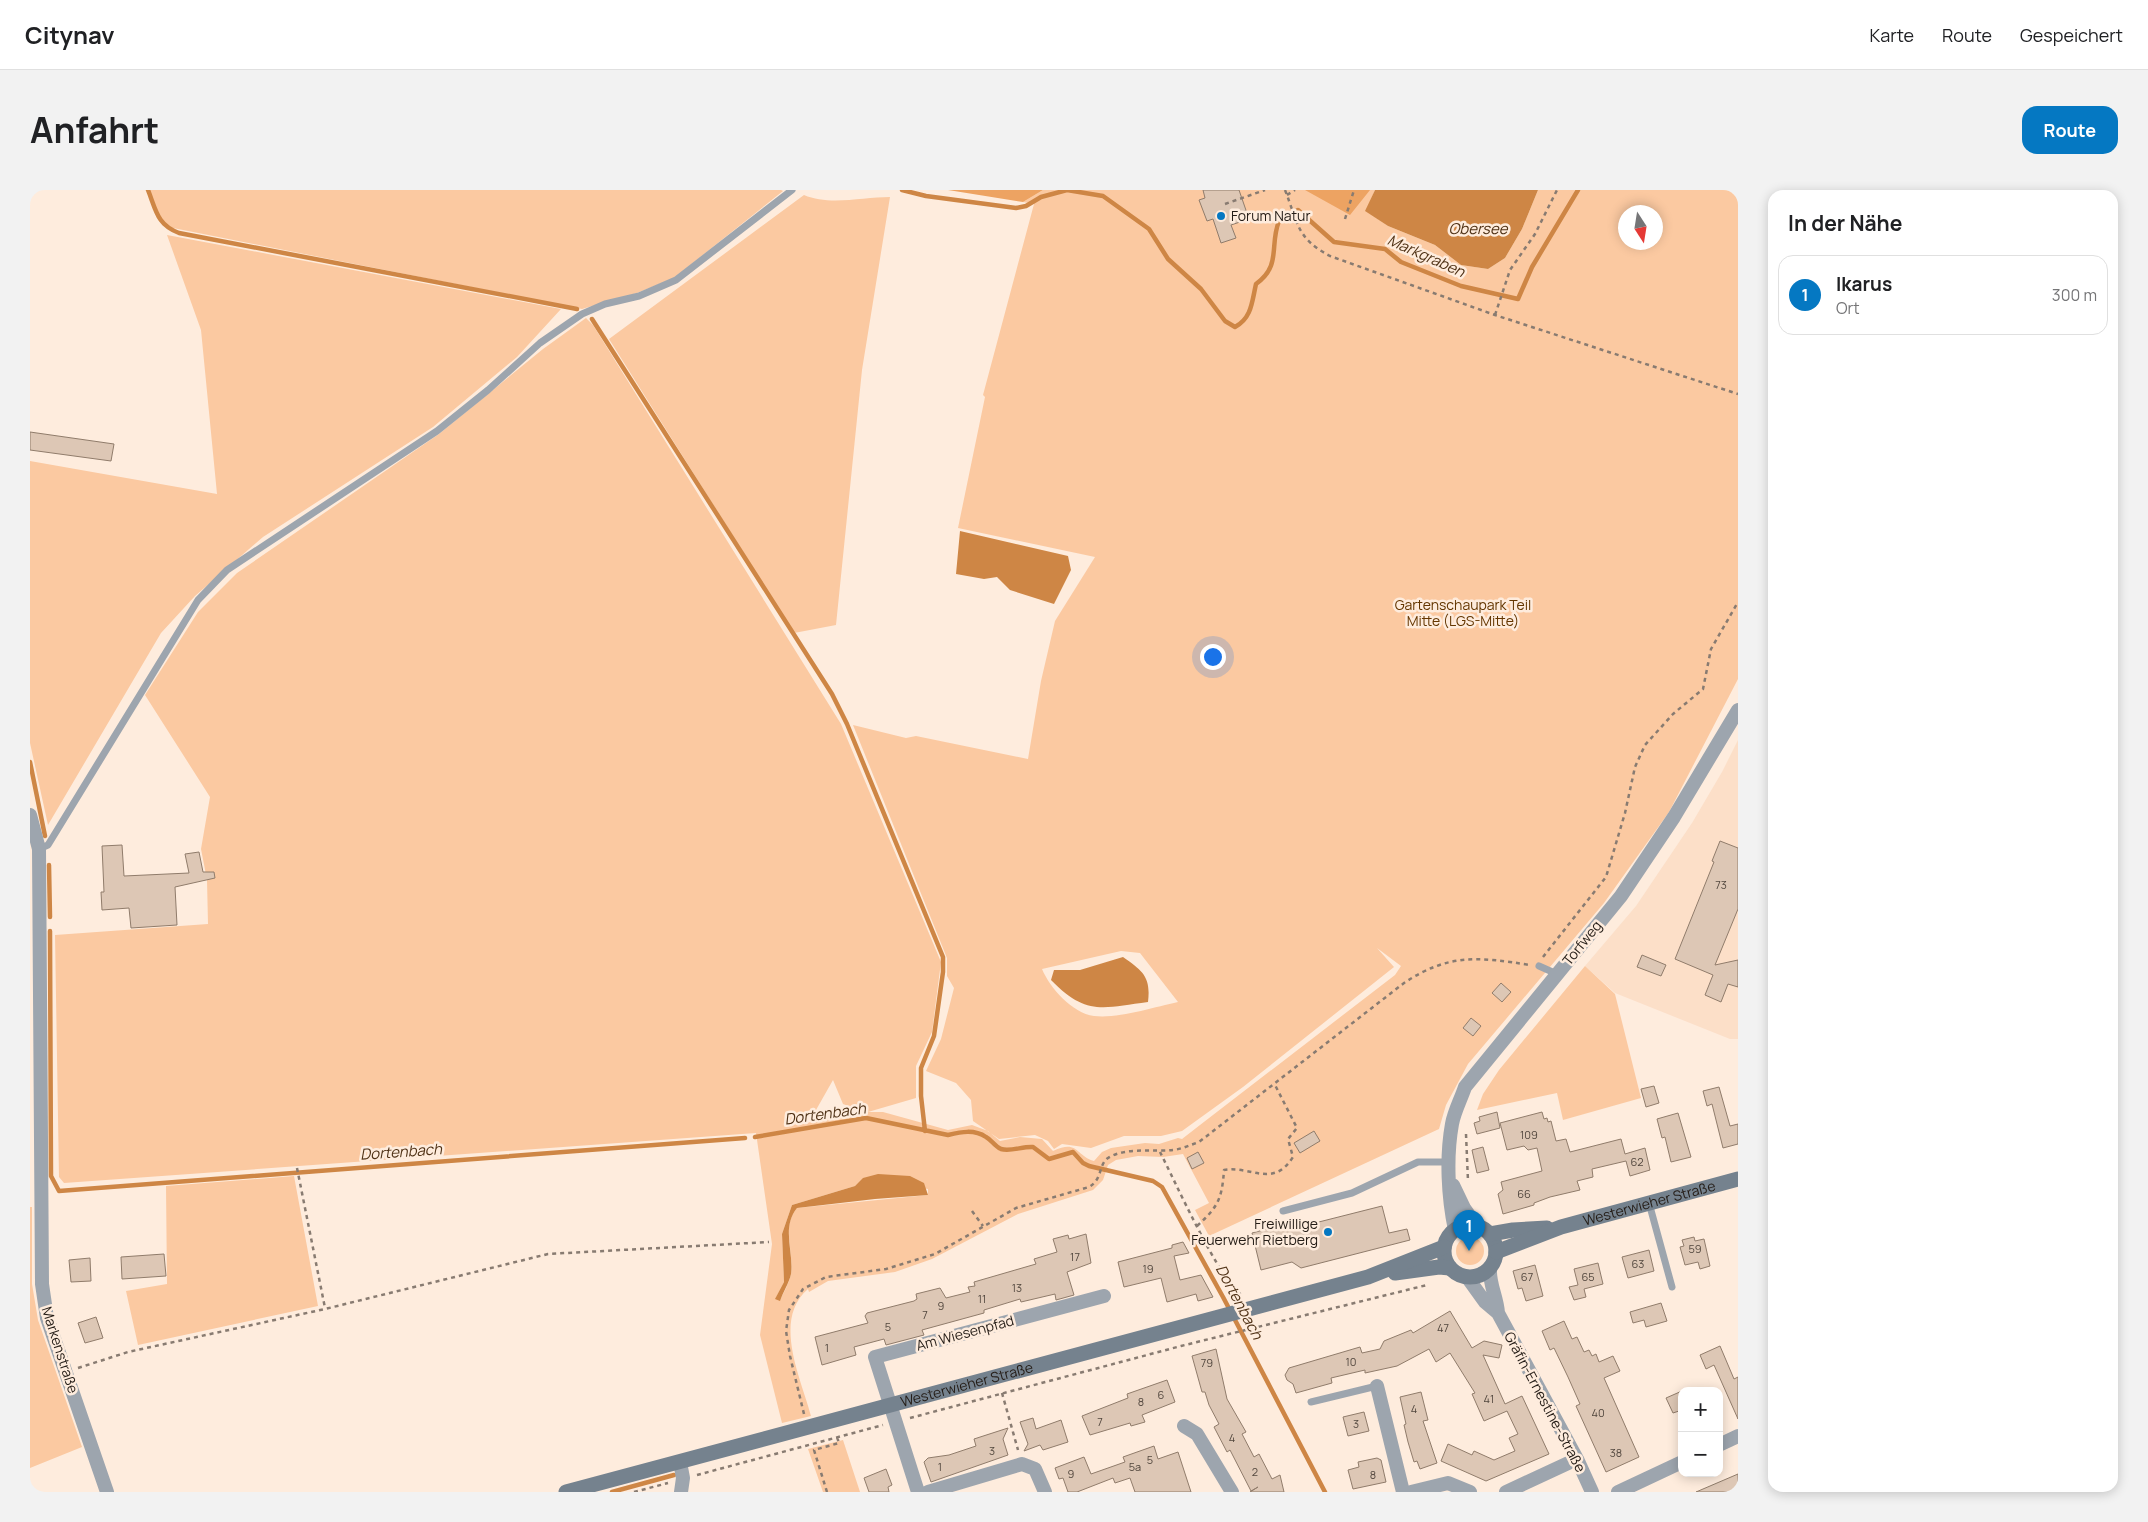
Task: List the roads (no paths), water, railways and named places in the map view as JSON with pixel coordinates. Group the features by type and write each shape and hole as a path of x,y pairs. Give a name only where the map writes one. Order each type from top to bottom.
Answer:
{"main road":[{"name":"Westerwieher Straße","path":"1496,1252 1561,1227 1738,1179"},
{"path":"1476,1225 1490,1234 1496,1252 1490,1269 1480,1276 1467,1277 1456,1273 1450,1268 1445,1259 1444,1247 1448,1236 1454,1230 1462,1226 1476,1225"},
{"name":"Westerwieher Straße","path":"1490,1234 1513,1230 1561,1227"},
{"name":"Westerwieher Straße","path":"566,1492 1368,1277 1444,1247"},
{"name":"Westerwieher Straße","path":"1368,1277 1439,1267 1450,1268"}],"street":[{"name":"Torfweg","path":"1454,1230 1451,1213 1449,1162 1452,1123 1465,1087 1621,896 1674,817 1738,710"},
{"name":"Markenstraße","path":"30,816 39,849 42,1284 47,1318 107,1492"},
{"name":"Torfweg","path":"1450,1180 1464,1208 1476,1225"},
{"name":"Gräfin-Ernestine-Straße","path":"1490,1269 1490,1278 1497,1298 1498,1313"},
{"name":"Gräfin-Ernestine-Straße","path":"1467,1277 1485,1302 1498,1313 1577,1459 1592,1492"},
{"name":"Am Wiesenpfad","path":"889,1406 875,1357 1104,1296"},
{"path":"1377,1386 1403,1492"},
{"path":"889,1406 918,1492"},
{"path":"1184,1426 1197,1434 1232,1492"},
{"path":"1723,1443 1738,1436"},
{"path":"1506,1492 1577,1459"},
{"path":"680,1462 682,1485"},
{"path":"928,1492 1022,1464 1035,1469 1045,1492"},
{"path":"1618,1492 1678,1464"},
{"path":"1412,1492 1448,1483 1470,1492"}],"lane":[{"path":"39,849 48,845 198,600 227,570 438,431 488,390 540,343 582,314 605,304 639,296 676,280 792,190"},
{"path":"1539,966 1557,974"},
{"path":"1282,1212 1352,1193 1418,1162 1449,1162"},
{"path":"1649,1203 1672,1287"},
{"path":"1311,1402 1377,1386"}],"water":[{"name":"Obersee","path":"1375,190 1538,190 1522,229 1505,258 1488,269 1461,265 1435,245 1388,226 1365,211"},
{"path":"960,531 1068,556 1071,570 1054,604 1010,590 997,577 984,579 956,574"},
{"path":"1123,957 1136,966 1147,980 1148,1002 1095,1007 1074,999 1063,992 1051,980 1054,970 1080,970"},
{"path":"878,1174 910,1176 924,1183 928,1195 797,1208 792,1216 789,1232 791,1274 780,1301 775,1299 784,1282 782,1234 792,1205 855,1186 863,1178"}],"waterway":[{"path":"148,190 158,216 166,226 179,233 577,309"},
{"name":"Markgraben","path":"902,190 926,196 1016,208 1026,206 1041,197 1067,190 1103,196 1149,229 1168,259 1201,289 1225,321 1235,327 1248,314 1256,284 1269,270 1274,255 1276,230 1279,221 1298,210 1334,242 1385,249 1401,262 1461,286 1518,299 1532,267 1578,190"},
{"path":"592,319 832,694 847,724 943,957 943,972 934,1036 921,1068 921,1096 925,1131"},
{"path":"30,762 45,836"},
{"path":"49,865 50,917"},
{"name":"Dortenbach","path":"50,931 51,1176 59,1191 745,1138"},
{"name":"Dortenbach","path":"755,1137 866,1118 948,1135 963,1132 977,1133 988,1138 1001,1149 1033,1147 1049,1159 1073,1152 1083,1163 1089,1166 1153,1181 1162,1187 1223,1297 1325,1492"},
{"path":"612,1492 674,1475"}],"place":[{"name":"Forum Natur","path":"1221,216"},
{"name":"Freiwillige Feuerwehr Rietberg","path":"1328,1232"},
{"name":"Ikarus","path":"1469,1251"}],"park label":[{"name":"Gartenschaupark Teil Mitte (LGS-Mitte)","path":"1463,614"}]}
